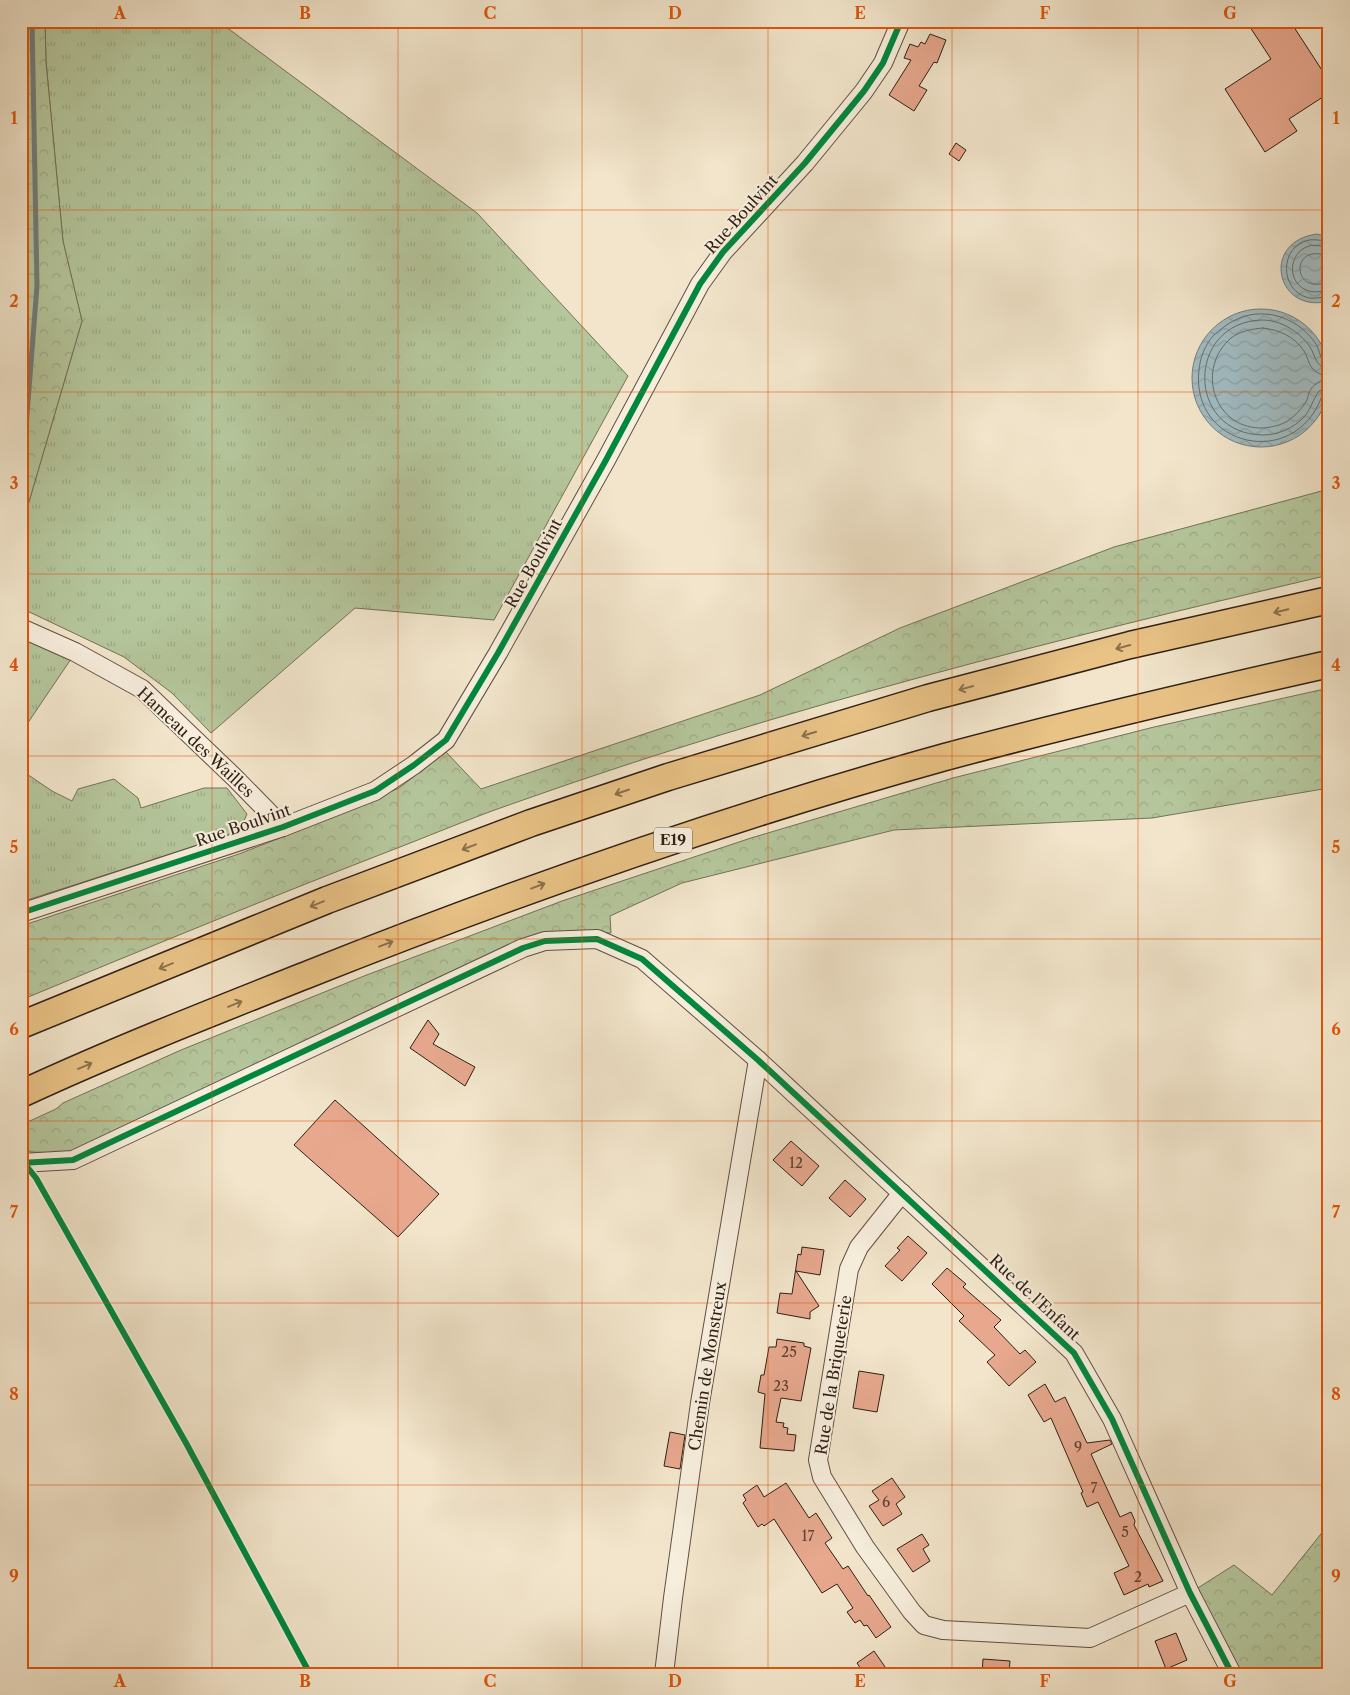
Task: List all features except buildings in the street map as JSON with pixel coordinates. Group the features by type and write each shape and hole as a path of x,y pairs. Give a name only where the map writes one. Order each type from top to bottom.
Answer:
{"highway":[{"path":"21,1025 327,900 531,823 668,777 928,698 1130,645 1329,600"},
{"name":"E19","path":"31,1089 168,1030 374,949 551,882 747,816 944,758 1144,706 1329,664"}],"street":[{"name":"Rue Boulvint","path":"21,913 283,827 375,792 446,740 498,653 606,460 700,284 723,252 805,163 864,91 883,63 901,21"},
{"name":"Hameau des Wailles","path":"21,628 75,652 142,688 283,827"},
{"name":"Rue de l'Enfant","path":"21,1163 73,1160 523,948 545,941 597,939 642,959 758,1060 1074,1353 1112,1418 1190,1593 1232,1674"},
{"name":"Chemin de Monstreux","path":"664,1674 700,1404 758,1060"},
{"name":"Rue de la Briqueterie","path":"902,1193 859,1247 849,1269 818,1460 822,1477 865,1547 912,1612 924,1625 943,1630 1090,1638 1190,1593"}],"green space":[{"path":"21,21 45,21 46,62 63,241 82,321 21,529 21,318 24,292 21,283"},
{"path":"45,21 218,21 477,213 628,376 494,620 355,608 211,733 172,693 124,657 21,608 21,529 82,321 63,242 46,62"},
{"path":"1329,489 1329,575 1125,624 923,677 822,705 622,766 507,805 257,903 21,1000 21,926 239,854 310,826 399,788 446,752 481,789 760,695 900,628 1114,547"},
{"path":"21,638 71,659 21,733"},
{"path":"1329,688 1329,788 1152,818 894,830 682,883 610,916 611,933 552,932 101,1142 65,1153 30,1152 21,1136 21,1125 56,1109 63,1103 181,1050 364,976 562,901 751,838 953,778 1154,727"},
{"path":"21,770 52,791 72,801 78,789 114,779 138,798 141,808 204,788 227,788 247,814 239,832 21,902"},
{"path":"1329,1524 1329,1674 1232,1674 1190,1593 1234,1565 1272,1595"}],"water":[{"path":"1317,234 1329,237 1329,301 1311,302 1297,298 1287,288 1282,276 1282,262 1287,250 1299,240"},
{"path":"1261,309 1287,315 1310,329 1324,352 1330,378 1324,404 1310,427 1287,441 1261,447 1235,441 1212,427 1198,404 1192,378 1198,352 1212,329 1235,315"}],"waterway":[{"path":"21,491 37,286 32,21"}],"cycle path":[{"path":"21,913 283,827 375,791 414,765 446,740 498,653 606,460 700,284 723,252 805,163 864,91 883,63 901,21"},
{"path":"21,1163 73,1160 523,948 545,941 597,939 642,959 758,1060 1074,1353 1112,1419 1190,1593 1232,1674"},
{"path":"21,1151 24,1163 36,1178 186,1443 310,1674"}]}
